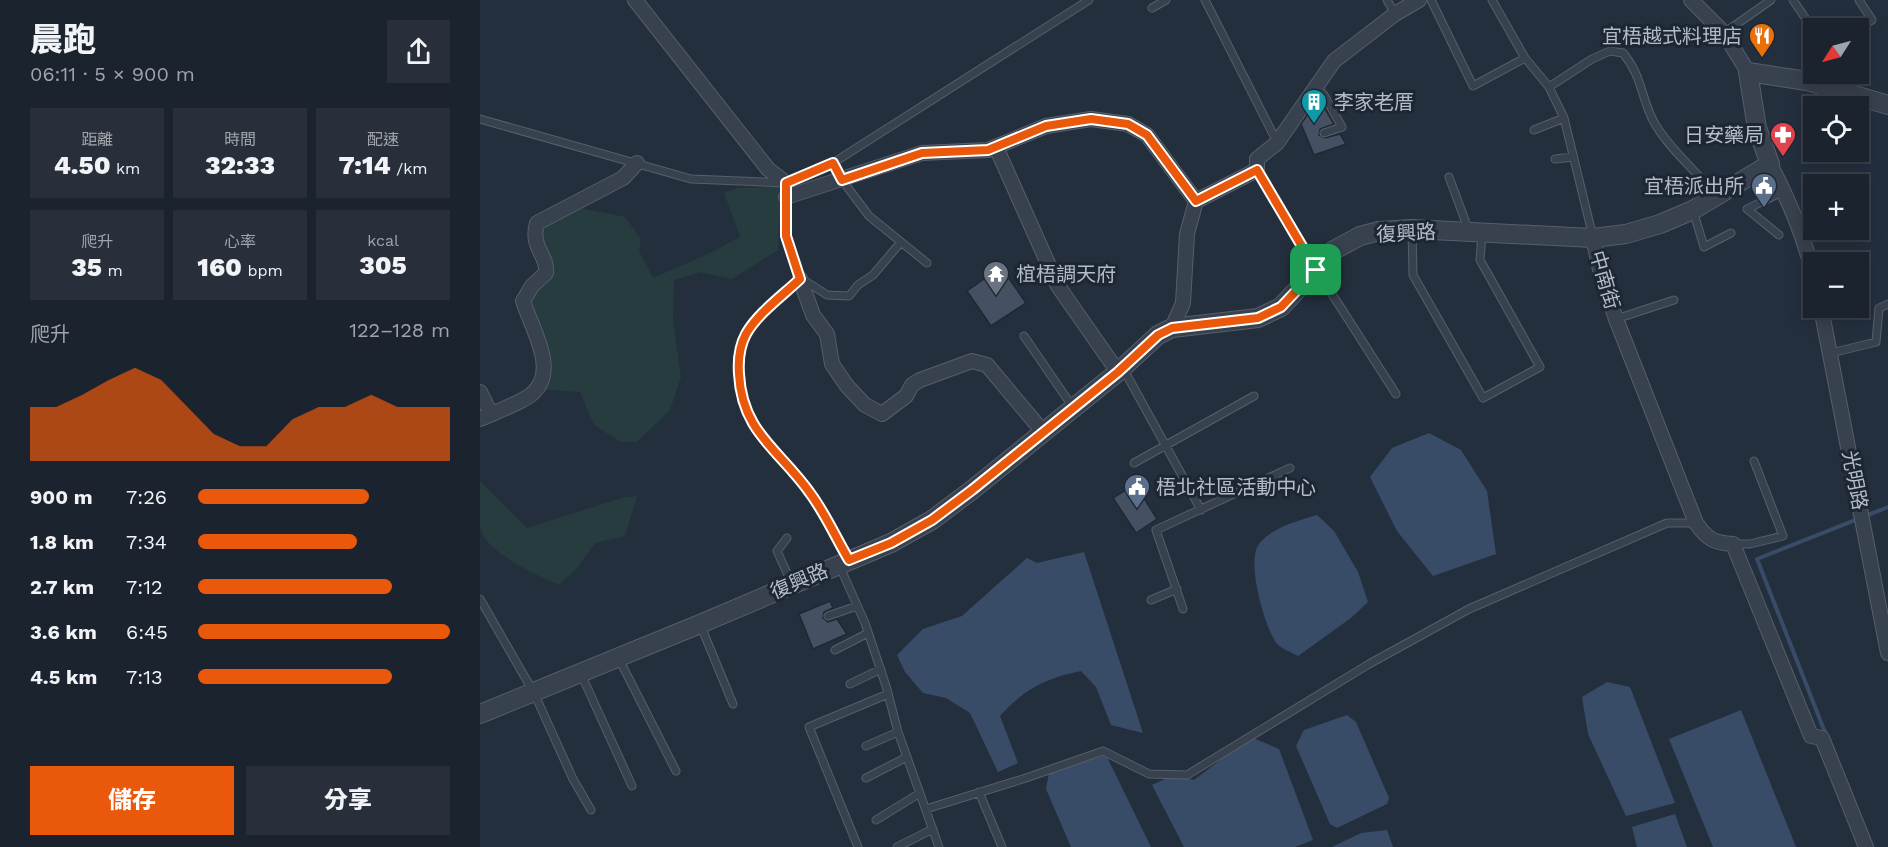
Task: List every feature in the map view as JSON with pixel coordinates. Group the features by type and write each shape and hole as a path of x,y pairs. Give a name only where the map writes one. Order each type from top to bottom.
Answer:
{"street":[{"path":"634,0 786,190 842,180 922,153 988,150 1046,126 1091,119 1128,124 1147,135 1196,201"},
{"path":"1172,328 1183,303 1187,234 1196,201 1257,170 1257,159 1277,143 1334,61 1395,14 1419,0"},
{"path":"1691,0 1724,33 1748,72 1757,128 1770,164 1803,237"},
{"path":"1748,72 1803,80"},
{"path":"1817,84 1888,105"},
{"path":"996,147 1058,286 1120,370"},
{"path":"480,392 485,416 533,394 542,382 545,370 541,349 524,301 532,286 546,273 547,267 536,247 533,235 537,223 623,178 638,163"},
{"name":"復興路","path":"480,714 581,674 891,543 932,520 972,490 1120,370 1158,335 1172,328 1258,318 1281,307 1334,250 1360,236 1379,231 1413,229 1593,237 1626,234 1660,224 1693,210 1770,164"},
{"name":"中南街","path":"1593,237 1601,274 1616,319 1696,523 1705,537 1733,544"},
{"path":"800,279 813,315 827,334 832,364 847,386 865,405 882,414 906,396 912,385 920,380 972,361 987,365 1044,433"},
{"name":"光明路","path":"1823,318 1888,653"},
{"path":"1733,544 1811,736 1822,738 1866,847"}],"lane":[{"path":"480,118 691,179 786,190 833,163 1089,0"},
{"path":"1152,8 1166,0"},
{"path":"1205,0 1277,143"},
{"path":"1387,0 1395,14"},
{"path":"1431,0 1473,86 1525,58"},
{"name":"中南街","path":"1492,0 1525,58 1549,87 1564,118 1593,237"},
{"path":"1724,33 1771,0"},
{"path":"1793,0 1805,18"},
{"path":"1859,0 1872,20 1869,22"},
{"path":"1549,87 1592,59 1610,51 1623,53 1633,64 1640,78 1654,122 1671,146 1703,179 1716,197"},
{"path":"1316,87 1324,95 1342,127 1324,133"},
{"path":"1534,130 1564,118"},
{"path":"1554,159 1573,157"},
{"path":"833,163 842,180 868,216 927,264"},
{"path":"1257,170 1316,270 1396,394"},
{"path":"1413,229 1413,275 1483,398 1540,367 1480,260 1476,231 1449,177"},
{"path":"786,190 786,236 800,279 827,295 849,296 858,285 873,275 901,242"},
{"path":"1779,235 1747,209 1784,191"},
{"path":"1693,210 1704,247 1731,233"},
{"path":"800,279 759,318 746,334 739,356 740,386 746,412 754,426 810,492 844,562 857,606 881,669 898,732 939,847"},
{"path":"1616,319 1674,300"},
{"path":"1831,352 1875,342 1879,308 1888,304"},
{"path":"1024,336 1073,408"},
{"path":"1120,370 1165,444 1201,510"},
{"path":"1134,463 1254,396"},
{"path":"1733,544 1750,544 1783,536 1754,461"},
{"path":"1183,609 1156,530 1290,468"},
{"path":"926,809 1102,751 1149,774 1187,775 1369,664 1469,609 1667,523 1696,523"},
{"path":"787,538 777,551 792,584"},
{"path":"1151,600 1177,590"},
{"path":"480,599 534,693 573,779 591,810"},
{"path":"828,616 857,606"},
{"path":"700,624 733,704"},
{"path":"835,650 868,633"},
{"path":"618,657 676,771"},
{"path":"850,684 881,669"},
{"path":"581,674 632,786"},
{"path":"858,847 809,727 888,694"},
{"path":"866,746 898,732"},
{"path":"866,778 907,757"},
{"path":"979,792 1002,847"},
{"path":"876,819 920,793"},
{"path":"897,847 933,829"}],"green space":[{"path":"776,187 780,189 781,203 778,250 732,279 700,272 674,280 673,321 681,377 670,410 637,442 621,442 594,425 580,392 545,390 551,357 530,312 529,300 554,274 535,235 540,226 581,208 625,217 641,239 639,251 653,278 740,237 724,193 738,188"},
{"path":"480,481 527,528 621,498 637,496 625,536 595,543 577,568 559,585 514,562 484,537 480,528"}],"water":[{"path":"1429,433 1461,450 1487,491 1496,554 1433,576 1397,531 1370,477 1392,448"},
{"path":"1317,515 1334,531 1358,572 1368,602 1351,618 1298,656 1285,650 1275,641 1262,607 1254,564 1259,544 1264,538 1286,525"},
{"path":"1084,552 1143,733 1111,725 1096,687 1081,671 1068,674 1036,686 1000,716 1018,763 998,772 970,713 946,698 923,693 905,672 897,655 923,629 962,616 1027,558 1037,563"},
{"path":"1607,682 1630,687 1675,803 1626,816 1588,734 1582,697"},
{"path":"1741,710 1796,847 1713,847 1669,739"},
{"path":"1347,715 1356,722 1389,798 1387,804 1337,828 1330,824 1296,746 1304,730"},
{"path":"1251,737 1279,749 1313,840 1295,847 1184,847 1152,785 1174,775 1194,780"},
{"path":"1106,755 1151,847 1071,847 1046,789 1049,773"},
{"path":"1675,814 1687,847 1637,847 1632,827"},
{"path":"1387,830 1393,847 1332,847 1361,833"}],"building":[{"name":"李家老厝","path":"1320,100 1334,124 1320,129 1319,135 1325,138 1340,134 1346,144 1314,155 1301,124"},
{"name":"椬梧調天府","path":"1001,267 1026,303 991,326 967,291"},
{"name":"梧北社區活動中心","path":"1135,484 1157,519 1136,533 1113,498"},
{"path":"830,601 833,608 824,612 823,618 828,622 837,619 847,634 813,649 799,614"}],"waterway":[{"path":"1826,735 1757,559 1888,507"}],"place":[{"name":"宜梧越式料理店","path":"1762,59"},
{"name":"李家老厝","path":"1314,125"},
{"name":"日安藥局","path":"1783,158"},
{"name":"宜梧派出所","path":"1764,209"},
{"name":"椬梧調天府","path":"996,297"},
{"name":"梧北社區活動中心","path":"1137,510"}],"route":[{"path":"1091,119 1128,124 1147,135 1196,201 1257,170 1316,270 1281,307 1258,318 1172,328 1158,335 1118,372 1044,433 932,520 891,543 849,560 810,492 754,426 742,399 738,364 740,348 746,334 759,318 800,279 786,236 786,183 833,163 842,180 922,153 988,150 1046,126 1091,119"}]}
